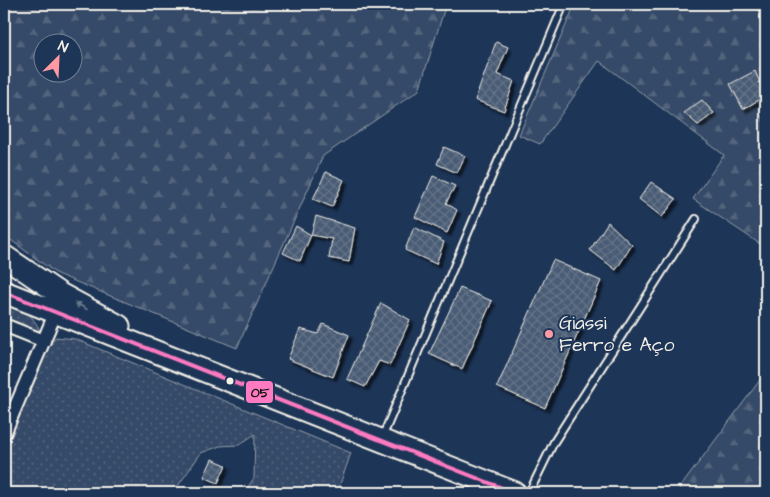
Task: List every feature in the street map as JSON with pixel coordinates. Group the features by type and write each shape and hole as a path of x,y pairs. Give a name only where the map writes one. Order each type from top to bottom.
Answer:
{"highway":[{"path":"4,256 60,294 201,371"},
{"path":"4,292 55,314 515,493"}],"street":[{"path":"4,434 55,314"},
{"path":"4,325 44,341"}],"lane":[{"path":"381,441 564,4"},
{"path":"529,493 554,442 696,219"}],"green space":[{"path":"10,4 446,4 419,90 323,156 237,348 57,274 4,235 4,18"},
{"path":"575,4 766,4 766,248 693,199 724,155 599,61 540,144 519,135"},
{"path":"4,300 17,306 32,317 42,336 4,322"},
{"path":"56,337 75,339 351,453 337,493 244,493 254,478 255,434 239,445 220,446 201,453 173,493 4,493 4,454 48,346"},
{"path":"766,372 766,493 676,493"}],"building":[{"path":"496,42 508,47 497,74 514,81 504,111 475,100"},
{"path":"755,71 766,96 743,109 730,84"},
{"path":"702,100 714,113 698,125 684,113"},
{"path":"444,147 465,156 457,173 437,164"},
{"path":"326,172 344,180 332,207 313,199"},
{"path":"433,176 455,186 446,203 457,210 447,233 415,217"},
{"path":"651,182 676,199 662,217 639,199"},
{"path":"316,216 355,228 349,262 329,258 332,239 311,235"},
{"path":"608,222 632,245 616,270 590,250"},
{"path":"296,226 311,235 300,261 283,253"},
{"path":"414,227 444,242 436,264 405,250"},
{"name":"Giassi Ferro e Aço","path":"553,260 601,281 545,408 497,387"},
{"path":"460,288 492,301 462,369 429,354"},
{"path":"381,303 410,320 390,365 379,361 365,387 347,379"},
{"path":"323,324 349,335 333,377 288,359 300,329 318,334"},
{"path":"212,459 226,465 218,483 204,477"}],"transit line":[{"name":"05","path":"4,292 515,493"}],"place":[{"name":"Giassi Ferro e Aço","path":"549,334"}]}
